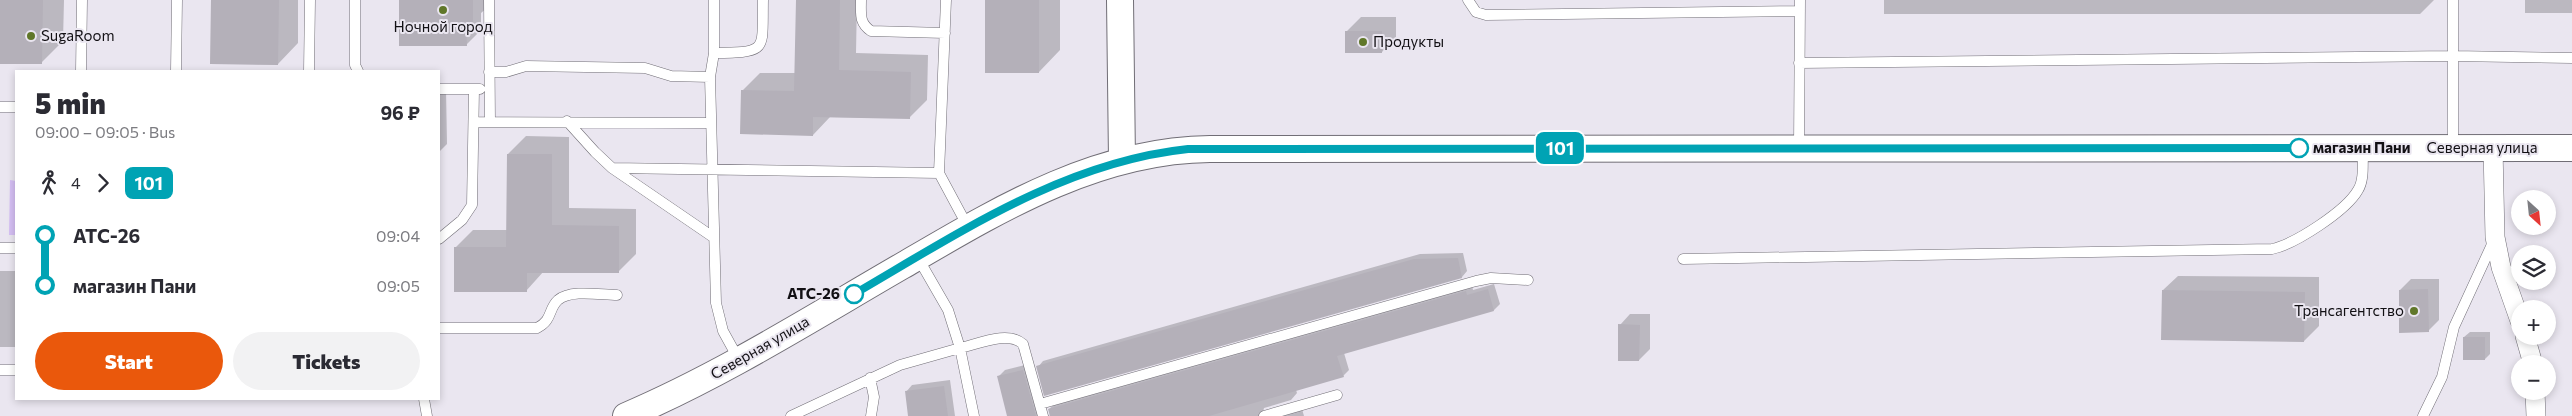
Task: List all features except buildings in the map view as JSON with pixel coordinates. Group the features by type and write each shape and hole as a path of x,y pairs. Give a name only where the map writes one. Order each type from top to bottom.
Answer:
{"main road":[{"path":"1120,0 1122,160"},
{"name":"Северная улица","path":"626,416 695,384 968,228 1050,186 1086,171 1156,152 1188,149 2572,148"}],"street":[{"path":"2493,148 2495,237 2501,268 2512,300"},
{"path":"2535,400 2536,416"}],"lane":[{"path":"81,70 82,0"},
{"path":"176,70 177,0"},
{"path":"309,70 310,0"},
{"path":"355,0 355,65 358,70"},
{"path":"489,0 490,122"},
{"path":"714,0 714,53 710,76 713,237 718,317 739,360"},
{"path":"714,53 751,52 759,47 762,39 763,0"},
{"path":"860,0 861,18 864,26 872,31 945,33"},
{"path":"946,0 939,173 968,228"},
{"path":"1468,0 1476,12 1486,15 1800,11"},
{"path":"1799,148 1800,0"},
{"path":"2453,0 2453,148"},
{"path":"1799,63 2453,56 2572,58"},
{"path":"489,72 506,72 526,66 645,68 671,76 710,76"},
{"path":"440,89 490,89"},
{"path":"440,238 462,220 472,205 474,89"},
{"path":"0,107 15,107"},
{"path":"567,121 594,152 612,168 713,237"},
{"path":"474,122 711,123"},
{"path":"1683,259 2272,249 2285,246 2312,230 2351,200 2362,181 2363,148"},
{"path":"612,168 939,173"},
{"path":"2423,416 2444,371 2454,327 2495,237"},
{"path":"0,248 15,248"},
{"path":"917,257 948,310 960,348 974,416"},
{"path":"1040,404 1476,281 1492,278 1528,280"},
{"path":"440,328 537,328 547,323 557,301 570,295 617,295"},
{"path":"791,416 900,365 1008,337 1017,339 1027,352 1043,416"},
{"path":"0,370 15,370"},
{"path":"870,378 874,398 871,416"},
{"path":"1264,416 1337,395"},
{"path":"424,400 427,416"}],"shaded area":[{"path":"10,180 15,181 15,235 9,235"}],"bus line":[{"name":"101","path":"854,294 968,228 1050,186 1086,171 1156,152 1188,149 2299,148"}],"place":[{"name":"Ночной город","path":"443,10"},
{"name":"SugaRoom","path":"31,36"},
{"name":"Продукты","path":"1363,42"},
{"name":"магазин Пани","path":"2299,148"},
{"name":"АТС-26","path":"854,294"},
{"name":"Трансагентство","path":"2414,311"}]}
